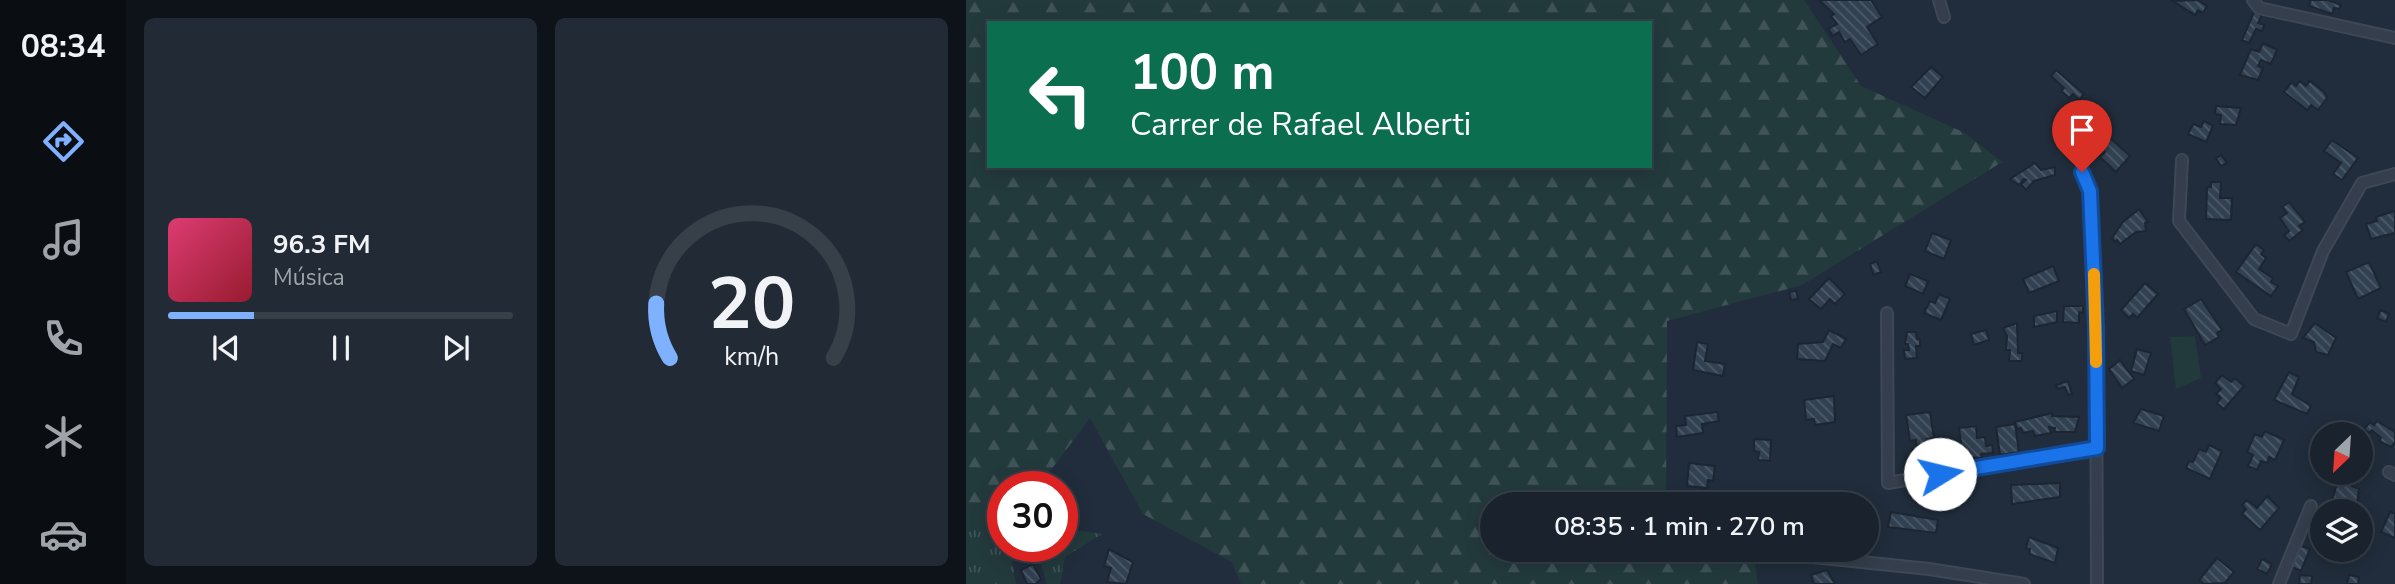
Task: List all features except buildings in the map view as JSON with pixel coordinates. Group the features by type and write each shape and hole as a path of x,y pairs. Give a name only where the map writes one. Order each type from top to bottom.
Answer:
{"street":[{"path":"1939,0 1944,17"},
{"path":"2253,0 2254,5 2259,8 2395,38"},
{"path":"2182,160 2179,220 2254,319 2291,334 2323,251 2362,183 2395,174"},
{"path":"2082,172 2090,191 2096,328 2097,584"},
{"path":"1888,313 1888,483 2097,448"},
{"path":"2279,584 2310,508"},
{"path":"1861,562 1929,569 2024,584"}],"green space":[{"path":"966,0 1804,0 1861,86 1965,133 2002,162 1802,285 1667,321 1666,492 1480,492 1480,562 1755,562 1758,584 1241,584 1232,562 1143,514 1090,418 1050,471 987,471 987,503 966,509"},
{"path":"2195,336 2201,378 2176,389 2170,337"},
{"path":"987,502 987,562 1012,562 1016,584 966,584 966,509"},
{"path":"1078,530 1102,534 1078,549"},
{"path":"1040,562 1064,562 1060,584 1047,584"}],"slow traffic":[{"path":"2094,274 2096,362"}],"route":[{"path":"1940,474 2097,448 2096,328 2090,191 2082,172"}]}
